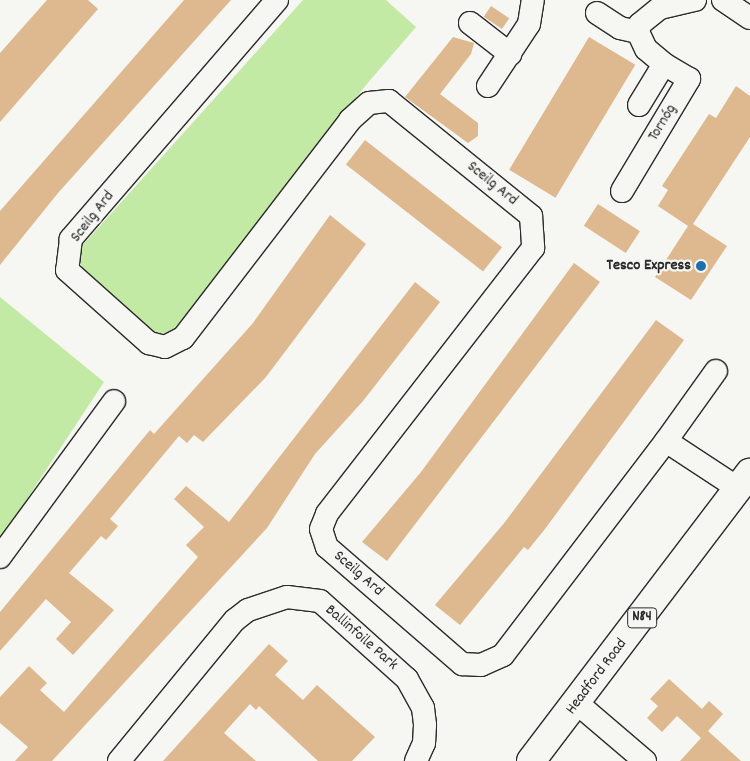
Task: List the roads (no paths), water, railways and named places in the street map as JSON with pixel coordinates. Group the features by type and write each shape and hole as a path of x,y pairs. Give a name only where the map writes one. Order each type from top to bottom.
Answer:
{"main road":[{"name":"Headford Road","path":"532,761 578,704 744,481"}],"street":[{"name":"Sceilg Ard","path":"277,0 72,239 67,270 148,343 165,347 177,341 350,120 369,103 389,101 531,216 533,248 327,514 321,528 326,547 462,664 481,665 503,655 666,441 716,372"},
{"path":"488,86 529,24 533,0"},
{"path":"597,13 620,28 638,32 652,13 695,0"},
{"path":"723,0 750,18"},
{"path":"470,23 510,54"},
{"name":"Tornóg","path":"622,192 689,79 664,64 646,49 638,32"},
{"name":"Tornóg","path":"639,105 664,64"},
{"path":"0,557 114,401"},
{"path":"666,441 744,481"},
{"name":"Ballinfoile Park","path":"119,761 221,633 248,610 287,597 320,601 407,679 423,708 424,743 416,761"},
{"path":"578,704 645,761"}],"place":[{"name":"Tesco Express","path":"701,266"}]}
